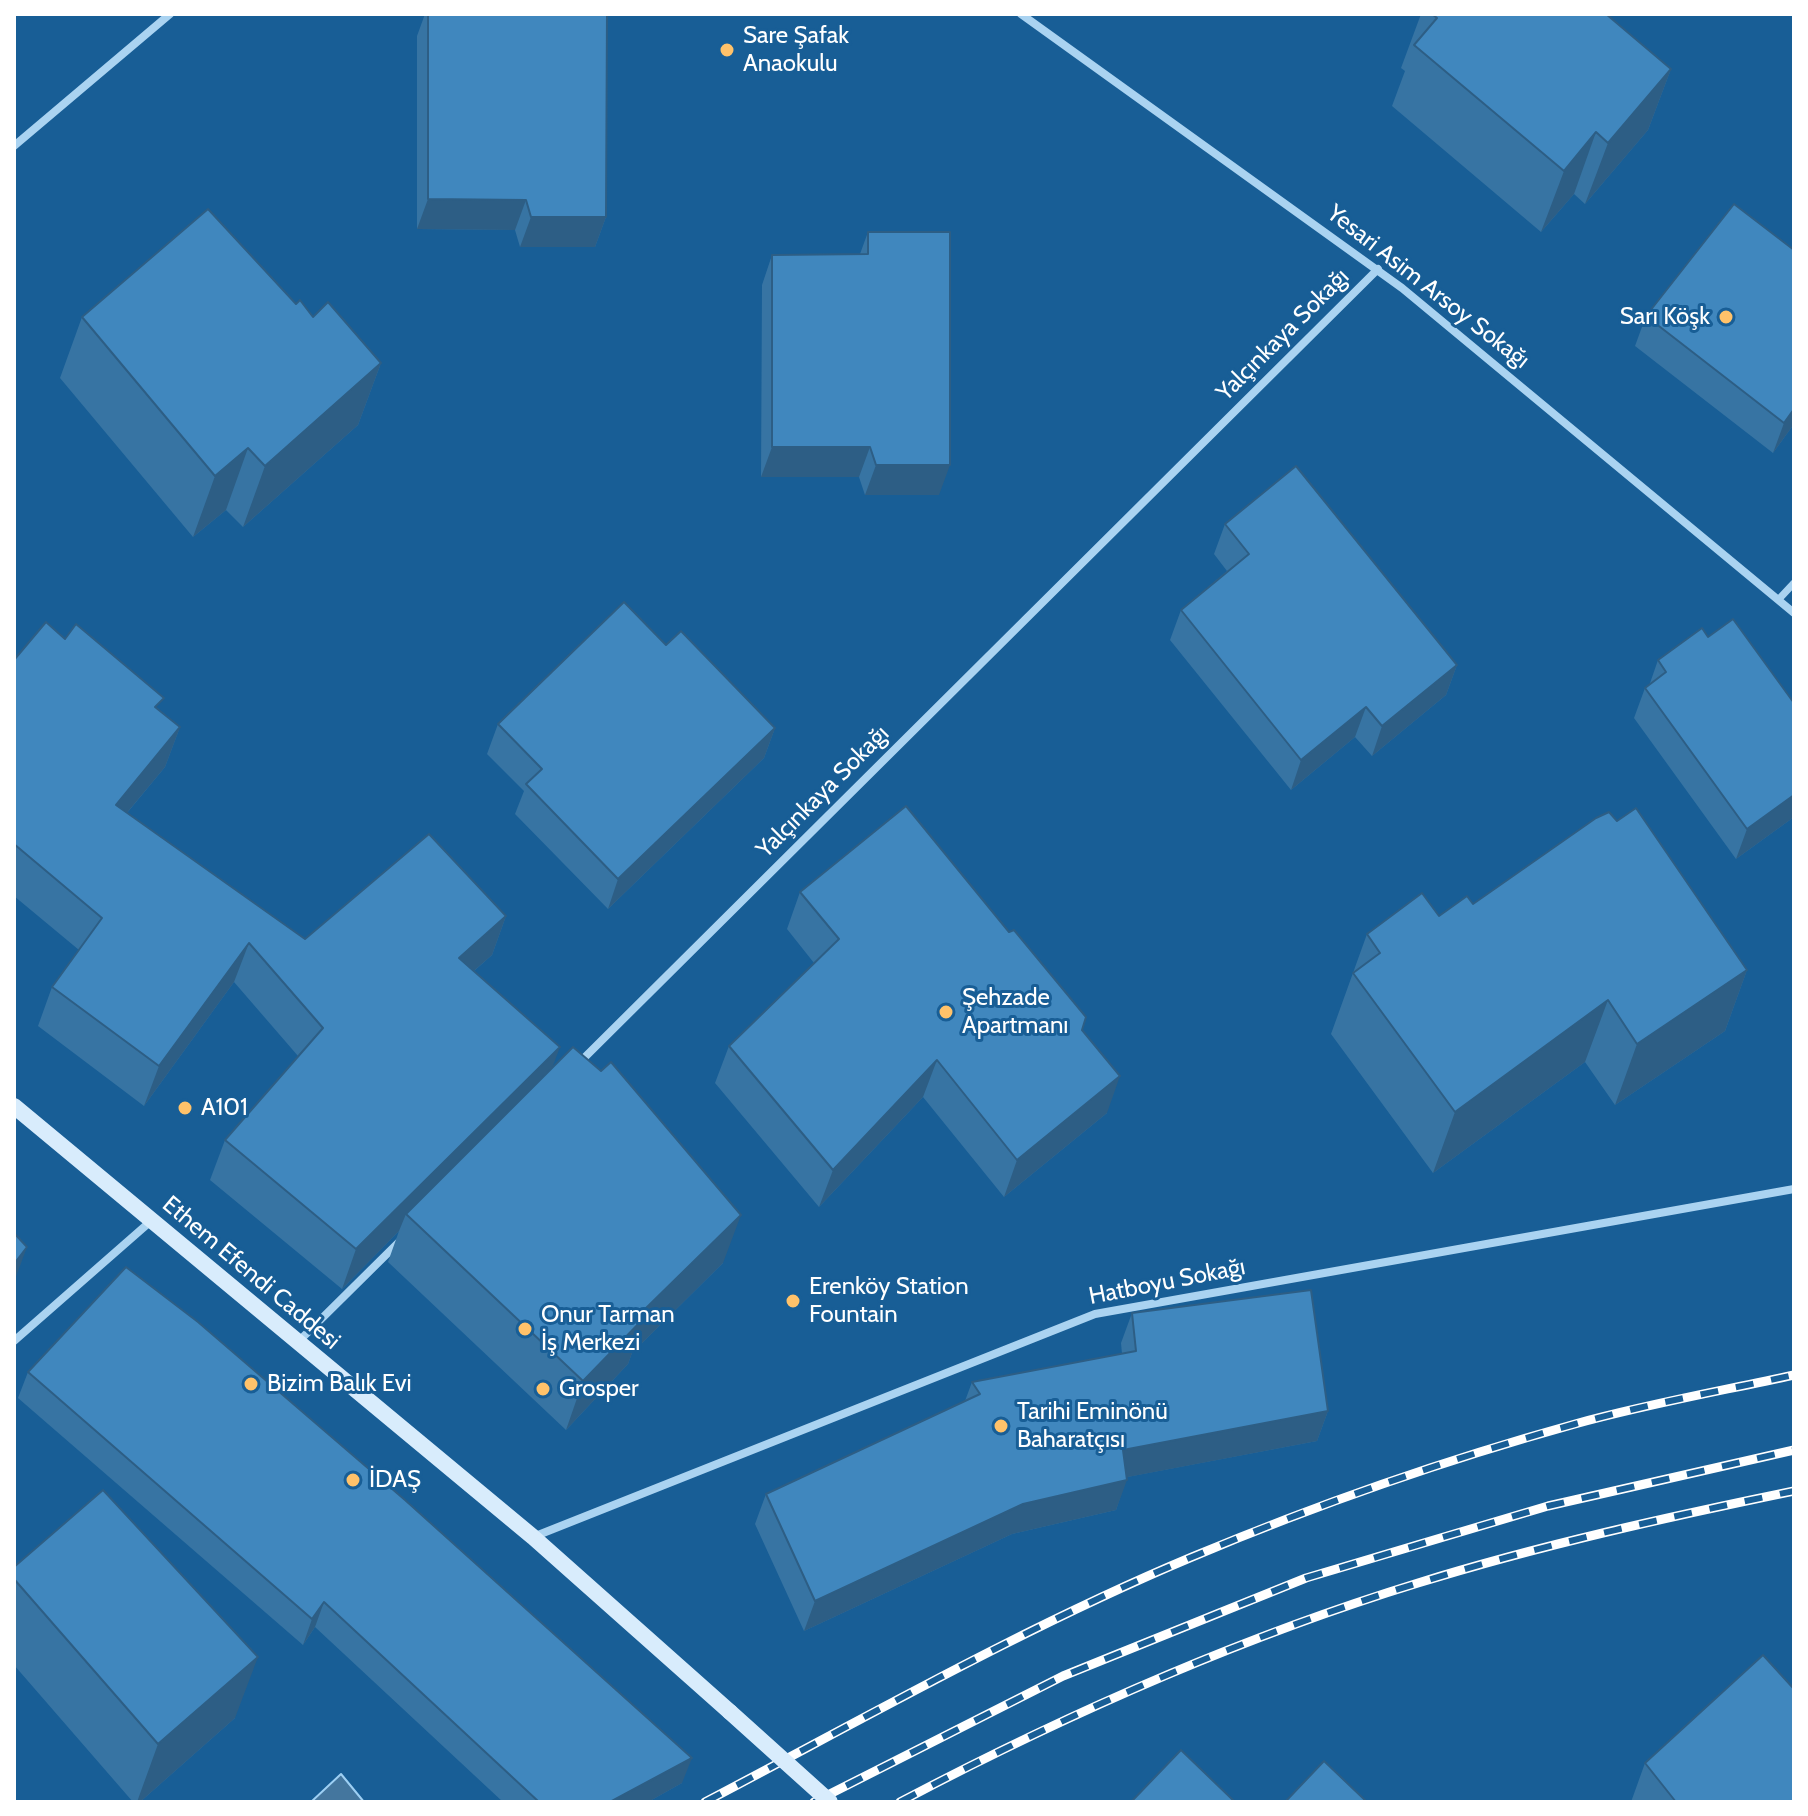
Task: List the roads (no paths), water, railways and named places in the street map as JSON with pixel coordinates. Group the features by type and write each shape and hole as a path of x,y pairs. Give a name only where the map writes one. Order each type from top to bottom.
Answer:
{"main road":[{"name":"Ethem Efendi Caddesi","path":"14,1106 533,1537 830,1802"}],"street":[{"path":"14,146 170,14"},
{"name":"Yesari Asim Arsoy Sokağı","path":"1021,14 1378,269 1794,613"},
{"name":"Yalçınkaya Sokağı","path":"567,1075 1378,269"},
{"path":"1779,599 1794,583"},
{"name":"Hatboyu Sokağı","path":"533,1537 1095,1314 1794,1189"},
{"path":"14,1341 151,1221"},
{"path":"297,1343 410,1231"}],"water":[{"path":"341,1774 364,1802 311,1802"}],"railway":[{"path":"705,1802 1068,1613 1286,1519 1429,1468 1575,1424 1794,1375"},
{"path":"814,1802 1063,1676 1306,1578 1548,1506 1794,1450"},
{"path":"900,1802 1025,1739 1154,1680 1351,1605 1464,1569 1558,1544 1794,1491"}],"place":[{"name":"Sare Şafak Anaokulu","path":"727,50"},
{"name":"Sarı Köşk","path":"1726,317"},
{"name":"Şehzade Apartmanı","path":"946,1012"},
{"name":"A101","path":"185,1108"},
{"name":"Erenköy Station Fountain","path":"793,1301"},
{"name":"Onur Tarman İş Merkezi","path":"525,1329"},
{"name":"Bizim Balık Evi","path":"251,1384"},
{"name":"Grosper","path":"543,1389"},
{"name":"Tarihi Eminönü Baharatçısı","path":"1001,1426"},
{"name":"İDAŞ","path":"353,1480"}]}
